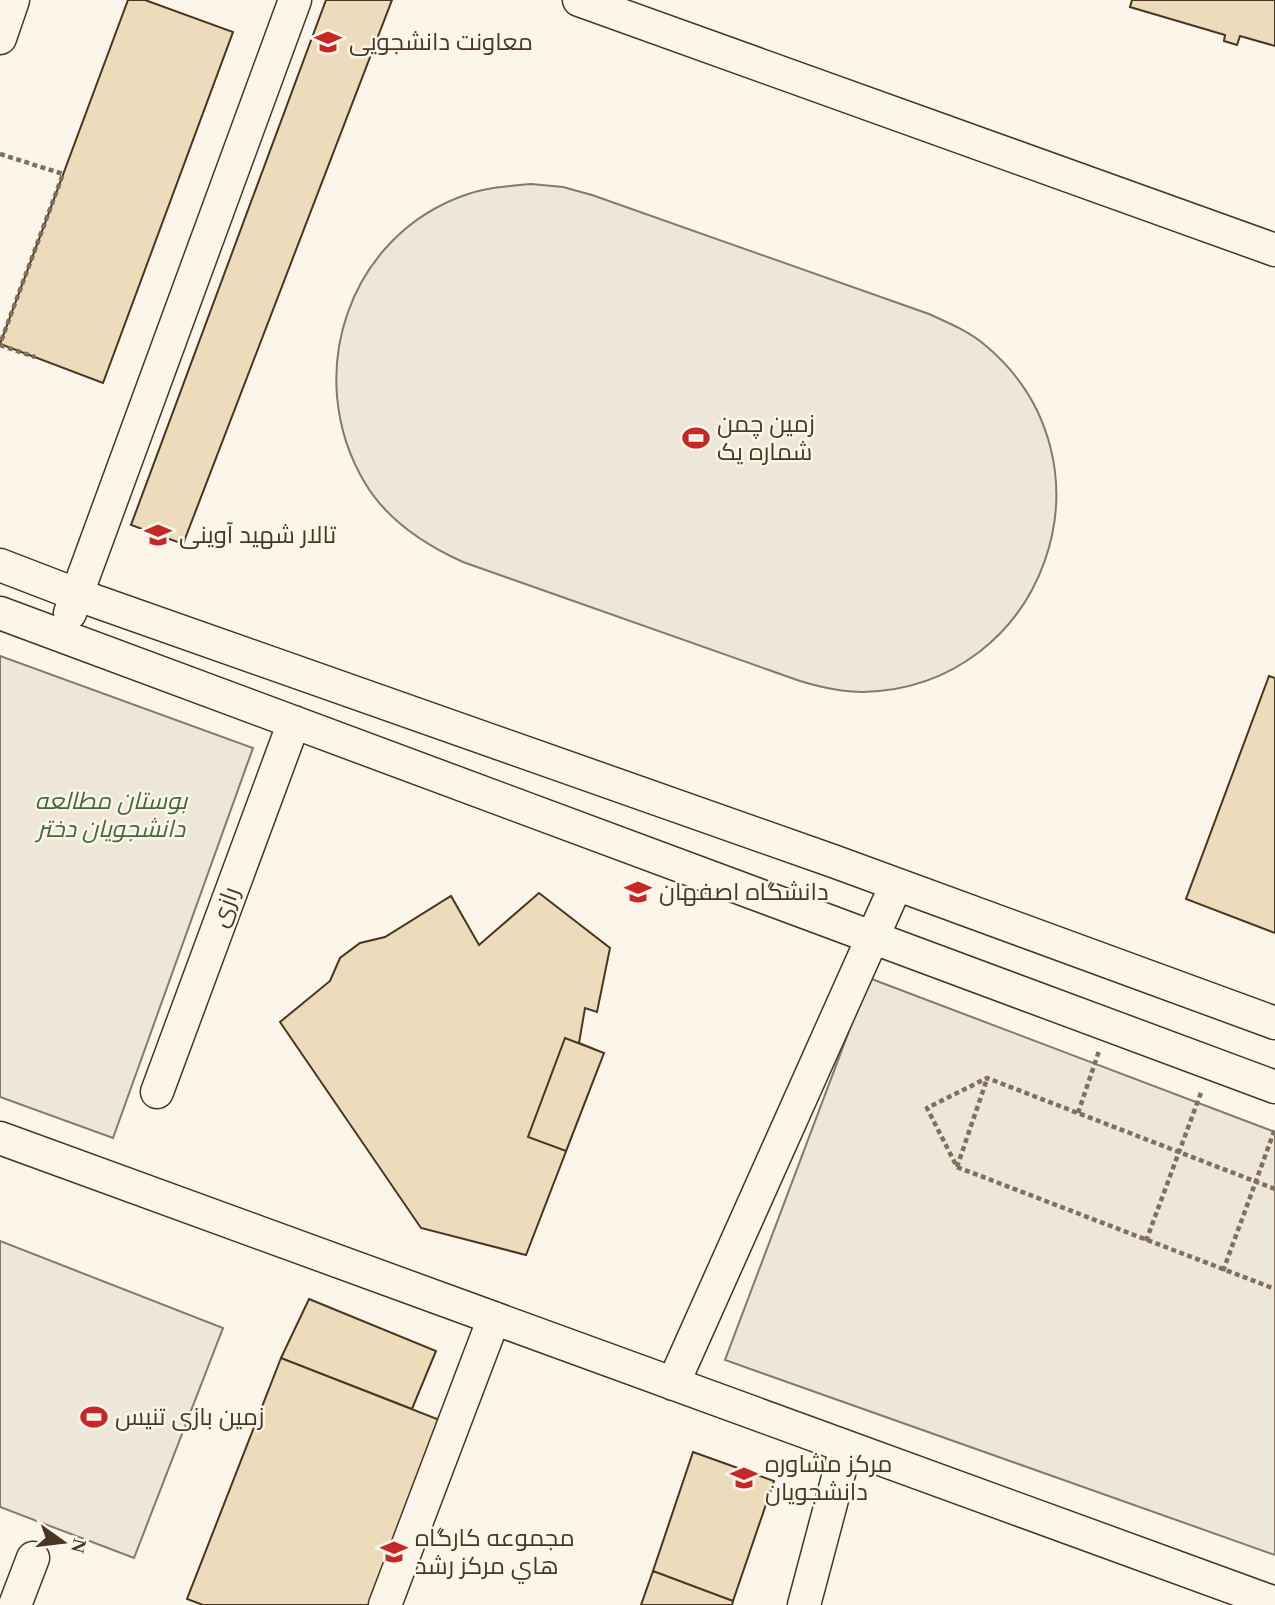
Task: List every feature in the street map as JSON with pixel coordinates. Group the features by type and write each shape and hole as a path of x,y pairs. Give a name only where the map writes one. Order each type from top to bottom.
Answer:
{"lane":[{"path":"0,38 13,0"},
{"path":"60,635 78,595 295,0"},
{"path":"579,0 1275,250"},
{"path":"0,565 1275,1023"},
{"path":"0,613 1275,1087"},
{"name":"رازی","path":"157,1092 294,722"},
{"path":"673,1384 897,885"},
{"path":"0,1138 1275,1603"},
{"path":"385,1605 494,1318"},
{"path":"804,1605 846,1447"},
{"path":"15,1605 33,1558"}],"path":[{"path":"0,154 63,174 0,344 35,358"},
{"path":"1079,1113 1108,1025"},
{"path":"1146,1241 1212,1063"},
{"path":"957,1167 987,1078"},
{"path":"1275,1189 987,1078 927,1108 957,1167 1275,1289"},
{"path":"1223,1271 1275,1129"}],"green space":[{"name":"زمین چمن شماره یک","path":"531,184 563,187 592,195 929,314 965,331 985,345 1027,393 1051,448 1056,505 1045,561 1018,611 979,653 926,681 863,692 823,687 463,562 420,539 395,520 365,483 346,442 337,398 338,355 348,313 366,275 392,241 426,214 468,194"},
{"name":"بوستان مطالعه دانشجویان دختر","path":"0,656 253,748 113,1138 0,1097"},
{"path":"869,978 1275,1132 1275,1555 725,1360"},
{"name":"زمین بازی تنیس","path":"0,1241 223,1328 134,1558 0,1507"}],"building":[{"path":"128,0 145,0 233,32 103,383 0,344"},
{"path":"326,0 392,0 183,544 131,525"},
{"path":"1132,0 1275,0 1275,46 1240,36 1237,45 1224,41 1225,35 1130,7"},
{"path":"1269,676 1275,678 1275,933 1186,899"},
{"path":"539,893 610,948 597,1012 585,1008 579,1043 604,1053 526,1255 421,1228 280,1022 330,981 340,958 360,943 385,937 451,896 479,945"},
{"path":"565,1038 604,1053 566,1151 528,1137"},
{"path":"309,1299 436,1351 412,1409 281,1358"},
{"path":"281,1358 455,1426 385,1605 203,1605 187,1599"},
{"path":"693,1452 774,1481 733,1601 653,1571"},
{"path":"653,1571 733,1601 732,1605 641,1605"}],"place":[{"name":"معاونت دانشجویی","path":"328,42"},
{"name":"زمین چمن شماره یک","path":"696,438"},
{"name":"تالار شهید آوینی","path":"158,535"},
{"name":"دانشگاه اصفهان","path":"638,892"},
{"name":"زمین بازی تنیس","path":"94,1417"},
{"name":"مرکز مشاوره دانشجویان","path":"744,1478"},
{"name":"مجموعه کارگاه هاي مرکز رشد","path":"394,1552"}]}
